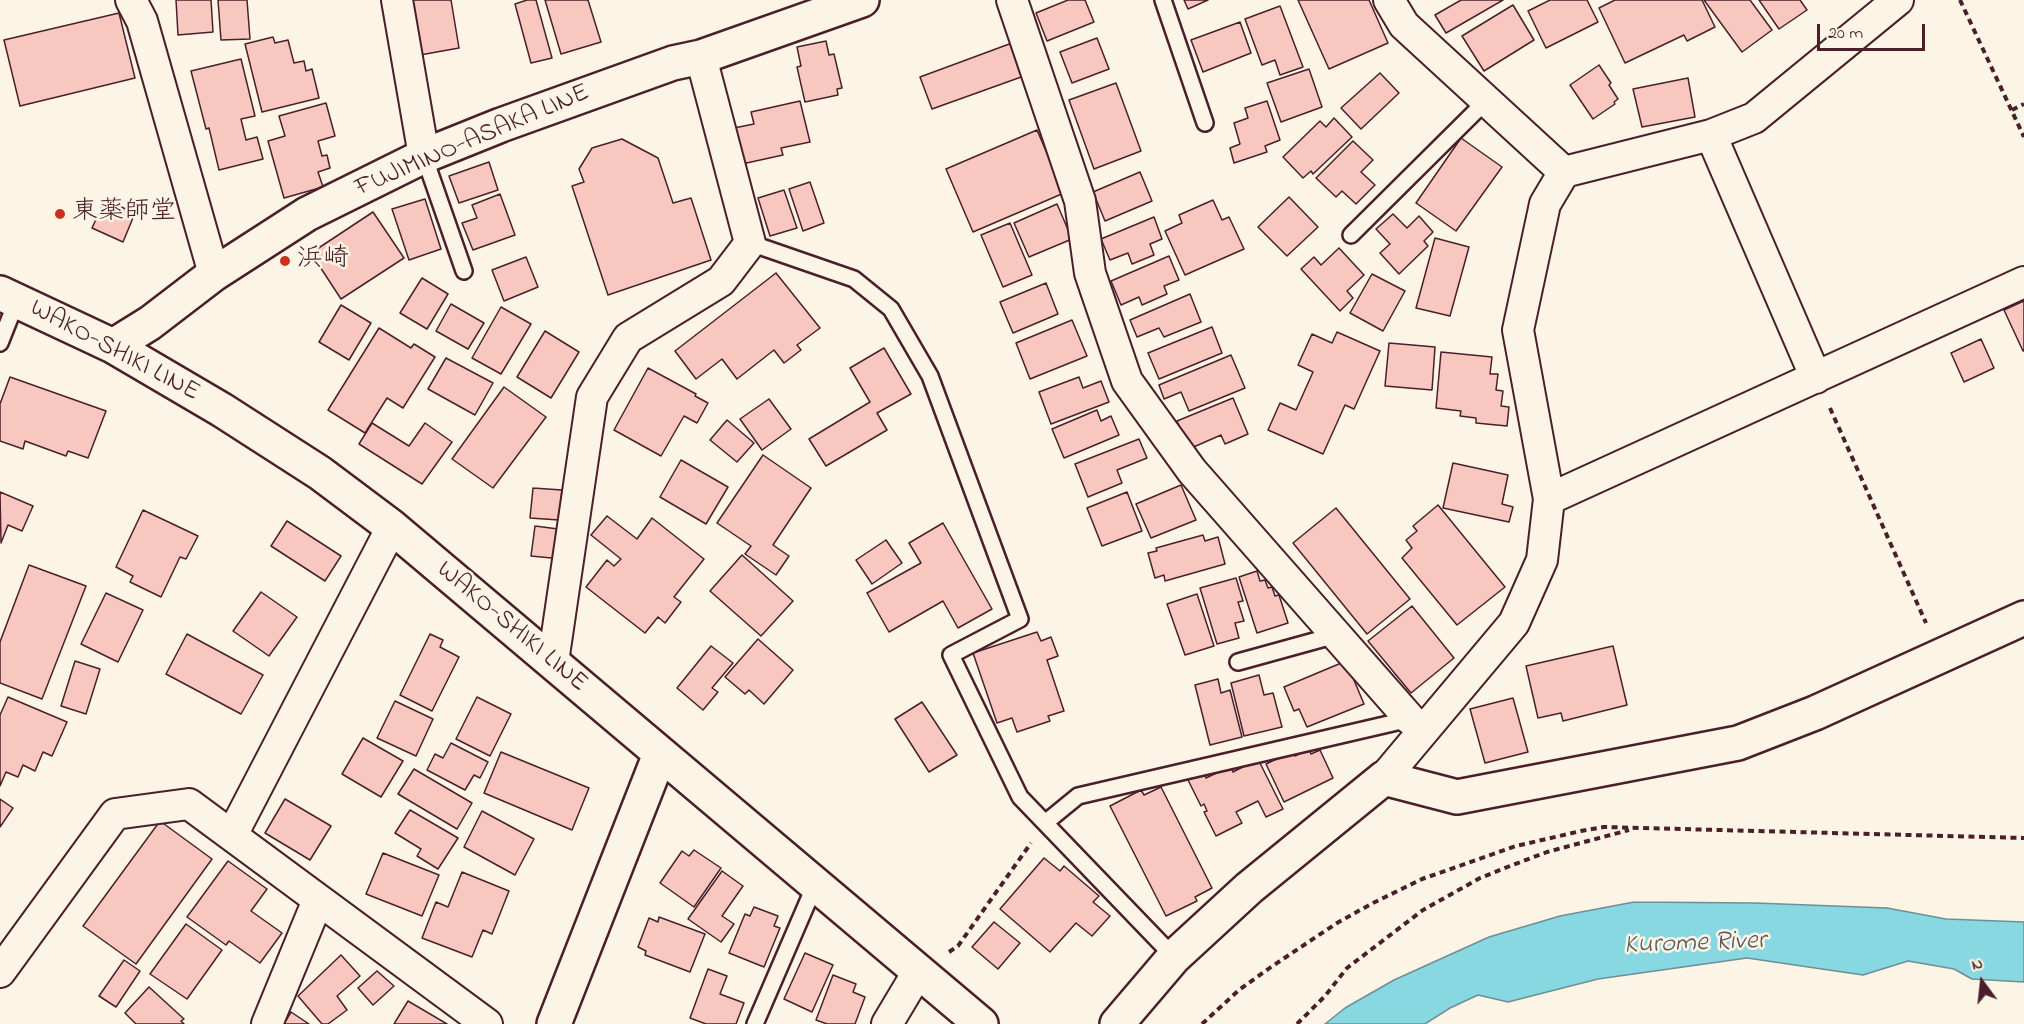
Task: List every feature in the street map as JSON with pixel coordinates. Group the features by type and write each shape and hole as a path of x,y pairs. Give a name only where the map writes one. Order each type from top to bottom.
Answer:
{"main road":[{"name":"FUJIMINO-ASAKA LINE","path":"113,346 150,322 214,274 307,214 424,156 501,125 673,63 701,57 862,0"},
{"name":"WAKO-SHIKI LINE","path":"8,297 113,346 222,410 310,466 392,527 981,1024"},
{"path":"1117,1024 1174,957 1250,888 1384,778 1457,797 1738,742 1815,713 2024,618"},
{"path":"554,1024 660,754"}],"street":[{"path":"397,0 424,156"},
{"path":"1011,0 1080,201 1090,273 1127,381 1192,471 1417,724"},
{"path":"1389,0 1404,25 1564,172"},
{"path":"1384,778 1417,724 1514,623 1542,560 1549,499 1518,330 1545,204 1564,172 1711,135 1754,118 1898,0"},
{"path":"141,7 214,274"},
{"path":"553,662 592,397 628,338 721,281 750,243 701,57"},
{"path":"1711,135 1816,378"},
{"path":"1549,499 2024,282"},
{"path":"232,835 392,527"},
{"path":"0,972 115,814 189,804 487,1024"},
{"path":"267,1024 318,900"},
{"path":"887,1024 918,972"}],"lane":[{"path":"1163,0 1205,123"},
{"path":"1351,235 1486,101"},
{"path":"424,156 464,271"},
{"path":"750,243 854,279 891,309 930,376 1020,619 951,655 1020,797 1174,957"},
{"path":"0,343 8,297"},
{"path":"1238,662 1336,635"},
{"path":"1045,823 1078,796 1417,724"},
{"path":"755,1024 815,885"}],"path":[{"path":"1960,0 2024,137"},
{"path":"2012,110 2024,104"},
{"path":"1816,378 1942,656"},
{"path":"958,946 1045,823"},
{"path":"1202,1024 1239,990 1337,923 1422,879 1515,846 1581,831 1604,827 1732,829 2024,838"},
{"path":"1296,1024 1325,996 1347,968 1415,916 1442,899 1480,878 1547,852 1633,829"}],"water":[{"name":"Kurome River","path":"1634,902 1755,903 1887,908 1946,919 2024,922 2024,982 1972,979 1954,969 1908,961 1863,975 1747,958 1598,979 1508,1002 1478,995 1450,1008 1425,1024 1325,1024 1345,1008 1394,980 1489,937 1560,916"}],"building":[{"path":"176,0 211,0 213,32 178,35"},
{"path":"218,0 247,0 250,39 221,40"},
{"path":"411,0 451,0 459,48 420,55"},
{"path":"536,0 552,58 531,63 515,4"},
{"path":"545,0 588,0 601,42 561,54"},
{"path":"1068,0 1085,0 1094,22 1047,41 1036,13"},
{"path":"1184,0 1208,0 1188,9"},
{"path":"1298,0 1369,0 1388,43 1329,69"},
{"path":"1461,0 1503,0 1446,33 1435,15"},
{"path":"1550,0 1587,0 1598,22 1546,48 1528,11"},
{"path":"1615,0 1702,0 1715,27 1687,41 1684,35 1625,63 1599,8"},
{"path":"1704,0 1750,0 1772,30 1742,52"},
{"path":"1759,0 1800,0 1807,10 1779,29"},
{"path":"1513,5 1534,40 1484,71 1462,36"},
{"path":"1280,6 1303,67 1280,75 1275,60 1262,65 1245,19"},
{"path":"119,13 135,78 20,106 4,40"},
{"path":"1240,22 1251,53 1203,72 1191,40"},
{"path":"273,37 275,43 288,40 294,63 304,61 306,71 312,69 319,98 262,112 245,44"},
{"path":"1097,38 1109,69 1072,83 1060,52"},
{"path":"826,41 829,55 834,54 842,88 837,89 838,95 805,102 797,67 801,66 797,47"},
{"path":"1012,43 1024,76 932,109 920,77"},
{"path":"241,59 255,116 241,119 246,140 257,137 263,159 219,170 209,128 206,129 191,71"},
{"path":"1599,65 1618,99 1614,102 1615,104 1593,119 1570,85"},
{"path":"1309,69 1322,107 1281,122 1267,83"},
{"path":"1380,73 1399,93 1361,129 1341,108"},
{"path":"1688,78 1695,117 1642,127 1633,89"},
{"path":"1116,83 1141,151 1094,169 1069,100"},
{"path":"800,101 810,142 781,148 783,155 742,164 734,128 754,124 751,112"},
{"path":"1267,101 1280,140 1265,146 1267,152 1234,163 1230,148 1240,144 1234,123 1248,118 1245,108"},
{"path":"326,103 335,136 318,141 322,156 327,155 330,168 318,172 323,187 284,198 268,141 285,136 279,116"},
{"path":"1334,118 1352,137 1313,174 1311,171 1303,178 1283,157 1320,121 1326,127"},
{"path":"1037,130 1064,193 973,232 946,169"},
{"path":"1461,138 1502,167 1456,231 1416,203"},
{"path":"622,139 658,158 673,203 691,198 711,260 608,295 572,186 584,182 579,169 592,148"},
{"path":"1353,141 1373,160 1361,172 1375,185 1356,204 1342,191 1336,197 1316,178"},
{"path":"489,162 498,190 459,203 449,176"},
{"path":"1140,172 1152,201 1105,221 1093,192"},
{"path":"810,182 824,223 803,231 789,189"},
{"path":"784,190 797,228 770,236 758,198"},
{"path":"500,194 515,235 473,250 462,223 477,218 472,205"},
{"path":"1289,197 1318,227 1287,256 1258,227"},
{"path":"425,199 441,249 409,260 392,209"},
{"path":"105,200 135,213 123,242 92,228"},
{"path":"1213,200 1222,220 1229,217 1244,249 1185,275 1165,231 1182,223 1179,215"},
{"path":"1057,204 1072,239 1029,257 1014,223"},
{"path":"373,212 404,258 341,299 311,253"},
{"path":"1393,214 1407,228 1419,216 1433,232 1424,241 1428,246 1399,274 1380,253 1390,244 1376,229"},
{"path":"1154,217 1162,239 1150,244 1154,255 1132,264 1128,253 1110,260 1101,239"},
{"path":"1010,223 1032,275 1003,287 981,235"},
{"path":"1435,238 1469,247 1450,316 1416,308"},
{"path":"1339,248 1364,275 1347,291 1353,298 1340,311 1301,269 1314,257 1321,265"},
{"path":"1169,256 1179,280 1164,286 1167,294 1142,305 1139,297 1121,305 1111,281"},
{"path":"526,257 538,287 504,301 492,270"},
{"path":"776,273 820,328 797,345 801,350 784,363 774,350 737,379 722,359 696,379 675,351"},
{"path":"1372,274 1405,291 1383,331 1350,313"},
{"path":"422,278 448,294 427,329 400,313"},
{"path":"1046,283 1058,314 1013,333 1000,302"},
{"path":"1190,294 1201,322 1164,337 1159,328 1137,337 1130,320"},
{"path":"2024,301 2024,351 2023,351 2004,310"},
{"path":"451,304 484,323 468,349 436,331"},
{"path":"341,305 371,323 349,360 319,342"},
{"path":"501,307 531,324 501,374 472,358"},
{"path":"1072,320 1087,356 1030,379 1016,343"},
{"path":"1212,327 1222,353 1159,379 1148,353"},
{"path":"379,328 411,348 414,344 435,357 403,408 387,398 365,433 328,410"},
{"path":"545,331 579,352 551,398 517,377"},
{"path":"1337,332 1380,351 1354,409 1345,405 1323,454 1268,430 1280,403 1296,410 1313,372 1298,365 1312,334 1332,343"},
{"path":"1981,339 1994,368 1964,382 1951,353"},
{"path":"1389,343 1435,347 1432,390 1385,386"},
{"path":"884,348 911,394 877,413 887,430 826,466 809,439 870,402 850,368"},
{"path":"1441,352 1492,357 1490,374 1498,374 1496,390 1503,391 1501,406 1509,407 1507,426 1476,423 1476,418 1460,416 1461,411 1436,408"},
{"path":"1231,355 1245,388 1189,411 1181,392 1164,399 1159,385"},
{"path":"446,358 493,383 475,415 428,389"},
{"path":"648,368 708,403 697,423 684,416 661,456 614,430"},
{"path":"10,377 106,411 88,458 68,451 66,456 25,441 23,449 0,441 0,404"},
{"path":"1079,377 1083,388 1101,381 1109,402 1051,424 1039,392"},
{"path":"504,387 546,417 493,488 452,459"},
{"path":"1233,398 1248,434 1225,444 1221,435 1189,449 1177,421"},
{"path":"769,399 791,429 762,450 740,419"},
{"path":"1097,410 1101,421 1111,416 1119,435 1064,458 1052,429"},
{"path":"727,420 754,443 737,462 710,440"},
{"path":"372,423 409,446 425,423 452,442 422,484 359,444"},
{"path":"1139,439 1147,458 1117,470 1122,483 1088,497 1075,464"},
{"path":"763,455 811,488 773,545 789,556 776,575 745,554 751,546 717,523"},
{"path":"681,460 728,487 706,524 660,497"},
{"path":"1453,463 1508,475 1502,504 1513,507 1509,522 1443,508"},
{"path":"1181,485 1196,520 1151,538 1136,504"},
{"path":"533,488 562,490 559,520 530,518"},
{"path":"0,492 33,506 22,531 8,525 1,543"},
{"path":"1127,492 1142,531 1102,546 1087,508"},
{"path":"1438,505 1505,587 1457,625 1402,558 1412,548 1406,540 1417,531 1413,526"},
{"path":"1336,508 1410,599 1367,634 1293,543"},
{"path":"143,510 198,536 186,559 180,557 161,597 130,582 133,576 116,567"},
{"path":"607,516 637,539 652,518 704,559 674,597 681,602 665,623 658,617 645,633 586,587 607,560 614,566 621,559 591,535"},
{"path":"287,521 341,556 325,581 271,546"},
{"path":"943,523 992,609 958,628 943,601 889,632 867,593 921,563 909,543"},
{"path":"535,526 566,530 562,559 531,556"},
{"path":"1203,535 1205,541 1218,537 1225,564 1165,581 1164,575 1155,578 1148,553 1157,551 1156,548"},
{"path":"886,540 902,563 872,584 856,560"},
{"path":"742,555 793,601 761,636 710,591"},
{"path":"29,565 86,586 42,699 0,683 0,642"},
{"path":"1257,571 1260,581 1265,580 1268,588 1272,587 1275,596 1279,595 1288,623 1257,633 1239,577"},
{"path":"1236,578 1243,601 1238,602 1244,621 1235,623 1239,638 1217,644 1200,588"},
{"path":"261,592 297,617 269,656 233,631"},
{"path":"106,593 143,610 118,662 81,644"},
{"path":"1197,594 1214,646 1185,655 1167,604"},
{"path":"1412,606 1454,658 1411,693 1368,641"},
{"path":"1037,632 1041,641 1051,637 1058,656 1047,660 1064,711 1048,716 1050,721 1017,732 1012,718 997,723 973,653"},
{"path":"187,634 263,675 241,714 166,674"},
{"path":"430,634 443,640 440,647 459,657 432,711 400,695"},
{"path":"758,639 793,670 764,704 749,690 745,694 725,677"},
{"path":"711,646 733,663 712,688 718,692 703,710 677,688"},
{"path":"1613,646 1627,705 1563,721 1561,713 1538,718 1526,666"},
{"path":"75,661 100,669 86,714 61,706"},
{"path":"1346,661 1364,704 1307,727 1299,709 1294,711 1284,687"},
{"path":"1259,675 1264,695 1273,693 1282,727 1244,736 1231,683"},
{"path":"1218,679 1221,693 1230,690 1242,737 1210,745 1195,685"},
{"path":"8,697 67,722 52,756 43,752 35,771 23,765 18,777 6,772 0,786 0,715"},
{"path":"477,697 511,714 490,756 456,739"},
{"path":"1513,698 1528,752 1485,763 1470,709"},
{"path":"395,701 433,719 416,756 377,738"},
{"path":"922,702 957,755 929,772 895,719"},
{"path":"363,738 403,761 381,797 342,774"},
{"path":"451,743 488,762 480,778 474,775 465,790 427,770 435,754 443,758"},
{"path":"1309,749 1311,754 1320,750 1333,778 1284,802 1266,764 1293,751 1295,756"},
{"path":"501,752 589,788 572,830 484,793"},
{"path":"1258,759 1283,809 1266,817 1258,801 1236,812 1242,823 1216,836 1204,812 1207,811 1204,804 1201,806 1188,780 1204,772 1206,778 1231,766 1233,772"},
{"path":"414,769 472,803 457,829 398,794"},
{"path":"1161,787 1212,888 1195,897 1197,901 1166,916 1110,806 1141,790 1144,795"},
{"path":"0,799 13,808 0,827"},
{"path":"285,799 331,826 310,860 265,833"},
{"path":"410,810 458,838 438,869 417,856 421,849 395,833"},
{"path":"482,811 534,839 515,875 464,847"},
{"path":"160,821 212,859 136,964 83,926"},
{"path":"694,850 721,868 694,907 660,883 682,851 689,856"},
{"path":"383,853 439,875 422,916 366,894"},
{"path":"1044,858 1060,871 1064,866 1099,896 1093,902 1110,916 1092,936 1076,923 1050,952 1000,909"},
{"path":"228,861 267,889 251,911 282,933 260,963 229,941 226,945 187,917"},
{"path":"722,871 743,886 722,916 734,924 721,942 688,919"},
{"path":"462,872 509,891 492,934 483,930 472,957 422,938 436,902 448,907"},
{"path":"754,907 778,916 774,926 780,928 764,967 729,953 745,914 750,916"},
{"path":"659,917 705,934 690,972 645,955 646,951 638,947 649,918 658,922"},
{"path":"994,922 1020,943 998,969 972,947"},
{"path":"186,924 222,950 187,999 150,974"},
{"path":"805,953 833,965 812,1012 784,999"},
{"path":"341,955 360,976 337,996 347,1010 328,1024 322,1024 298,996"},
{"path":"124,960 140,971 116,1007 99,996"},
{"path":"708,969 727,976 720,994 744,1003 736,1024 706,1024 690,1018"},
{"path":"377,971 394,986 373,1005 358,988"},
{"path":"833,975 856,984 853,992 865,997 855,1024 827,1024 816,1020"},
{"path":"149,987 184,1019 181,1021 184,1024 136,1024 125,1013"},
{"path":"408,1001 447,1024 394,1024"},
{"path":"291,1012 309,1024 284,1024"}],"place":[{"name":"東薬師堂","path":"60,214"},
{"name":"浜崎","path":"285,261"}]}
